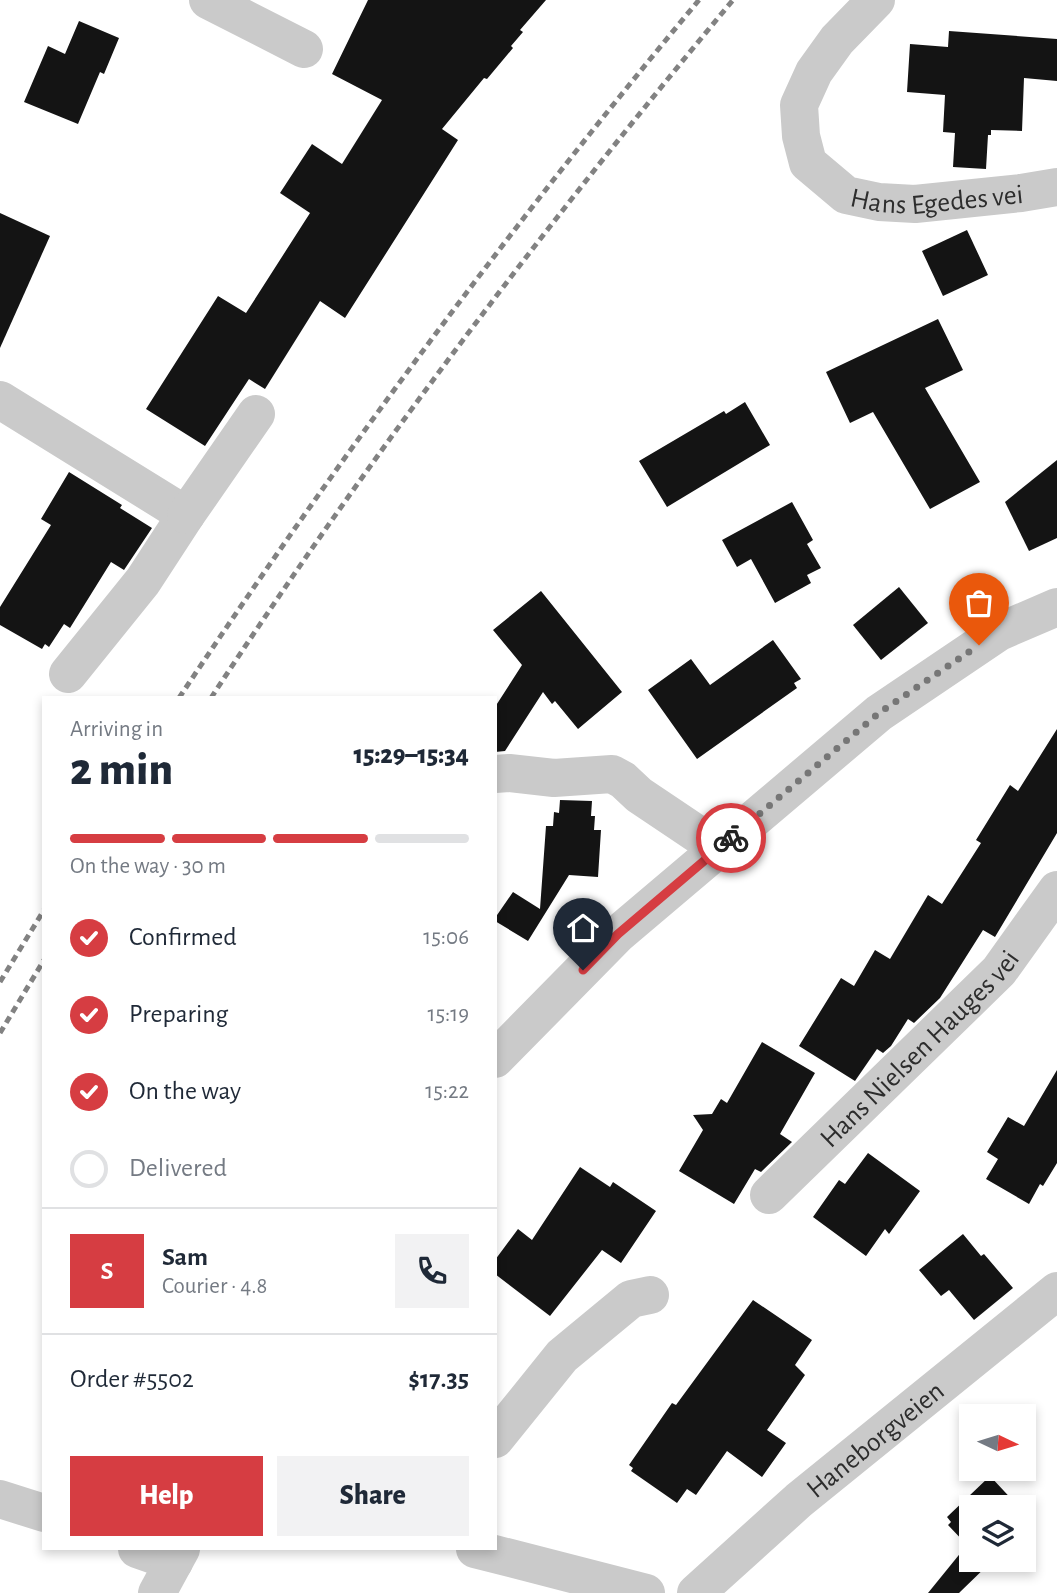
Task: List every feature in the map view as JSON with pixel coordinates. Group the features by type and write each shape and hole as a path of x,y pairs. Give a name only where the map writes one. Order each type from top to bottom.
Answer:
{"street":[{"path":"208,0 304,49"},
{"name":"Hans Egedes vei","path":"876,0 837,40 814,72 799,105 800,136 808,163 846,195 879,202 915,204 1057,187"},
{"path":"0,400 186,514"},
{"path":"68,674 143,581 256,414"},
{"path":"497,1057 618,934 879,713 999,632 1057,607"},
{"path":"497,774 554,778 612,774 718,848"},
{"name":"Hans Nielsen Hauges vei","path":"769,1195 999,971 1057,890"},
{"name":"Haneborgveien","path":"696,1593 799,1500 1057,1291"},
{"path":"497,1437 562,1356 631,1299 650,1295"},
{"path":"0,1499 42,1512"},
{"path":"139,1550 171,1568"},
{"path":"479,1550 646,1593"}],"building":[{"path":"368,0 546,0 520,30 523,32 511,46 513,48 442,129 458,140 345,318 320,301 265,389 249,379 205,446 146,409 218,296 246,313 310,213 280,193 312,144 342,164 382,100 332,74"},
{"path":"79,21 119,38 104,74 100,72 78,124 24,102 48,46 65,54"},
{"path":"949,31 1057,39 1057,81 1024,78 1022,131 991,130 991,135 988,135 986,169 953,167 955,133 943,132 945,95 907,92 910,44 948,47"},
{"path":"0,213 50,236 0,348"},
{"path":"967,230 988,275 943,296 922,251"},
{"path":"938,319 963,370 925,388 980,482 930,509 873,412 850,423 826,372"},
{"path":"745,402 770,445 667,507 639,461 724,411 726,414"},
{"path":"1057,460 1057,538 1029,551 1005,502"},
{"path":"69,472 122,505 120,508 152,528 124,570 111,562 70,628 64,624 49,647 45,644 42,649 0,625 0,607 51,525 41,519"},
{"path":"792,502 813,540 807,544 821,568 807,575 811,583 775,603 751,559 737,567 722,540"},
{"path":"899,587 928,623 881,660 853,625"},
{"path":"541,591 622,692 578,729 555,701 552,704 543,692 505,751 497,752 497,704 522,665 493,630"},
{"path":"773,640 801,679 794,683 797,688 697,759 648,690 691,659 710,685"},
{"path":"1057,729 1057,833 995,937 983,930 940,998 914,1023 908,1019 891,1046 883,1053 877,1049 855,1081 799,1046 841,978 854,986 875,950 890,959 928,895 942,904 981,843 976,840 1010,785 1018,791"},
{"path":"560,800 592,801 594,830 601,830 598,877 569,875 528,941 497,922 497,915 513,892 540,909 546,826 553,826 554,812 559,813"},
{"path":"762,1042 815,1073 780,1134 792,1142 761,1172 755,1169 734,1204 679,1171 703,1130 693,1115 712,1114 721,1099 727,1103"},
{"path":"1057,1070 1057,1163 1043,1186 1040,1184 1029,1204 986,1179 998,1159 987,1152 1008,1117 1024,1126"},
{"path":"868,1153 920,1191 889,1234 885,1229 866,1256 813,1217 839,1180 845,1184"},
{"path":"580,1167 610,1187 613,1182 656,1211 621,1263 602,1250 550,1316 497,1276 497,1257 518,1229 532,1240"},
{"path":"963,1234 1013,1288 974,1320 949,1290 941,1296 919,1270"},
{"path":"753,1300 812,1340 795,1365 805,1375 767,1430 786,1443 762,1477 727,1451 696,1495 687,1489 677,1503 631,1471 633,1468 629,1465 672,1403 676,1405"},
{"path":"985,1481 995,1481 1008,1495 970,1495"},
{"path":"959,1506 959,1537 948,1525 951,1522 947,1517"},
{"path":"959,1555 959,1572 981,1572 959,1593 928,1593"}],"railway":[{"path":"180,696 302,518 430,342 562,169 699,0"},
{"path":"212,696 333,518 462,342 595,169 733,0"},
{"path":"0,982 42,913"},
{"path":"0,1033 42,963"}],"way so far":[{"path":"731,838 879,713 979,645"}],"route":[{"path":"583,970 618,934 731,838"}]}
